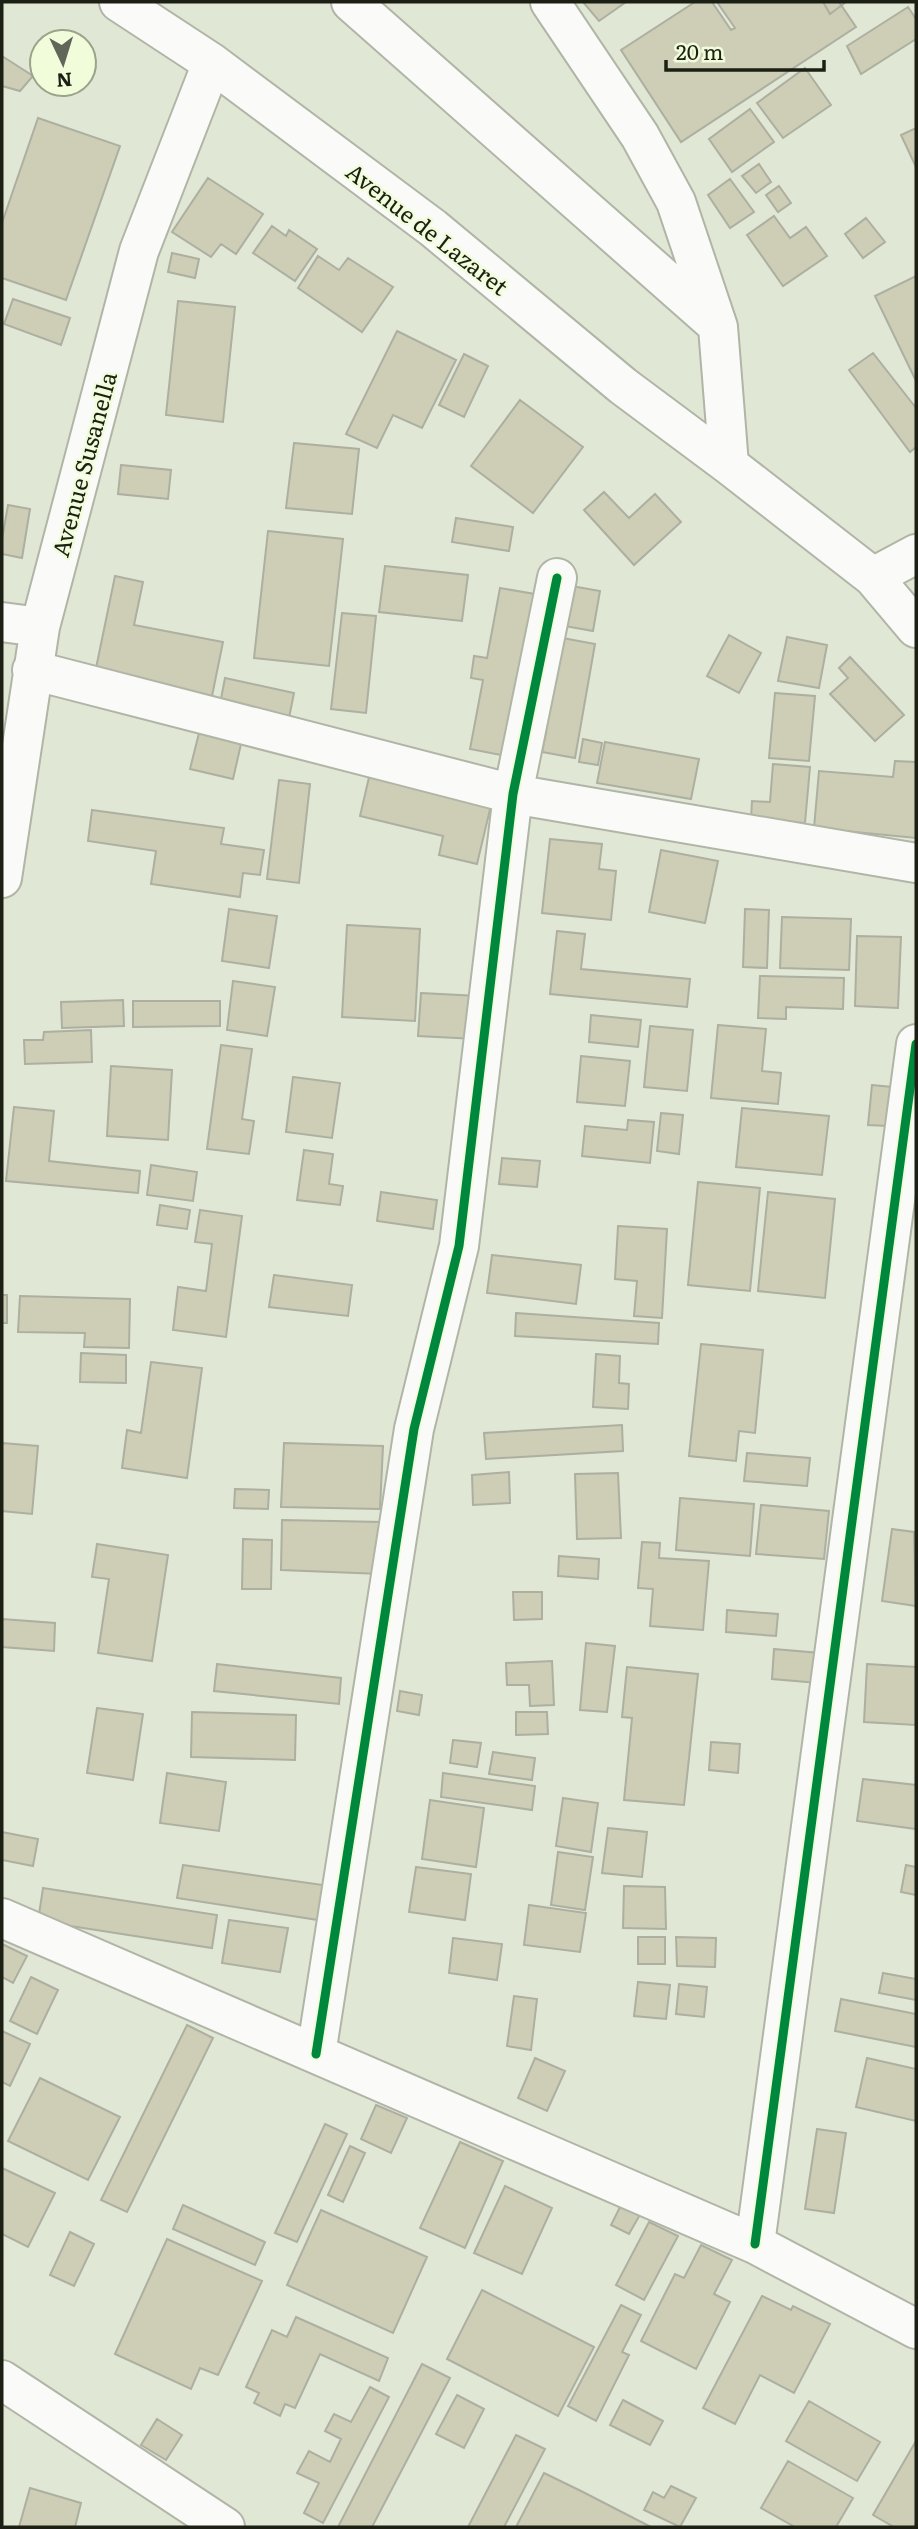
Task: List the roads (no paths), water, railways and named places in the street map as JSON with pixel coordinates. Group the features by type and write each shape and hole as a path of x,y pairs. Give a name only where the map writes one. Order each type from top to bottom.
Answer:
{"street":[{"name":"Avenue de Lazaret","path":"119,2 212,63 433,228 623,386 873,577 916,628"},
{"path":"351,2 719,327"},
{"path":"550,2 640,136 676,202 719,327 729,465"},
{"name":"Avenue Susanella","path":"2,878 40,627 139,251 212,63"},
{"path":"873,577 916,554"},
{"path":"316,2054 414,1429 459,1246 513,794 556,578"},
{"path":"2,622 40,627"},
{"path":"32,670 513,794 916,863"},
{"path":"755,2244 916,1044"},
{"path":"2,1918 755,2244 916,2329"},
{"path":"2,2380 225,2527"}]}
